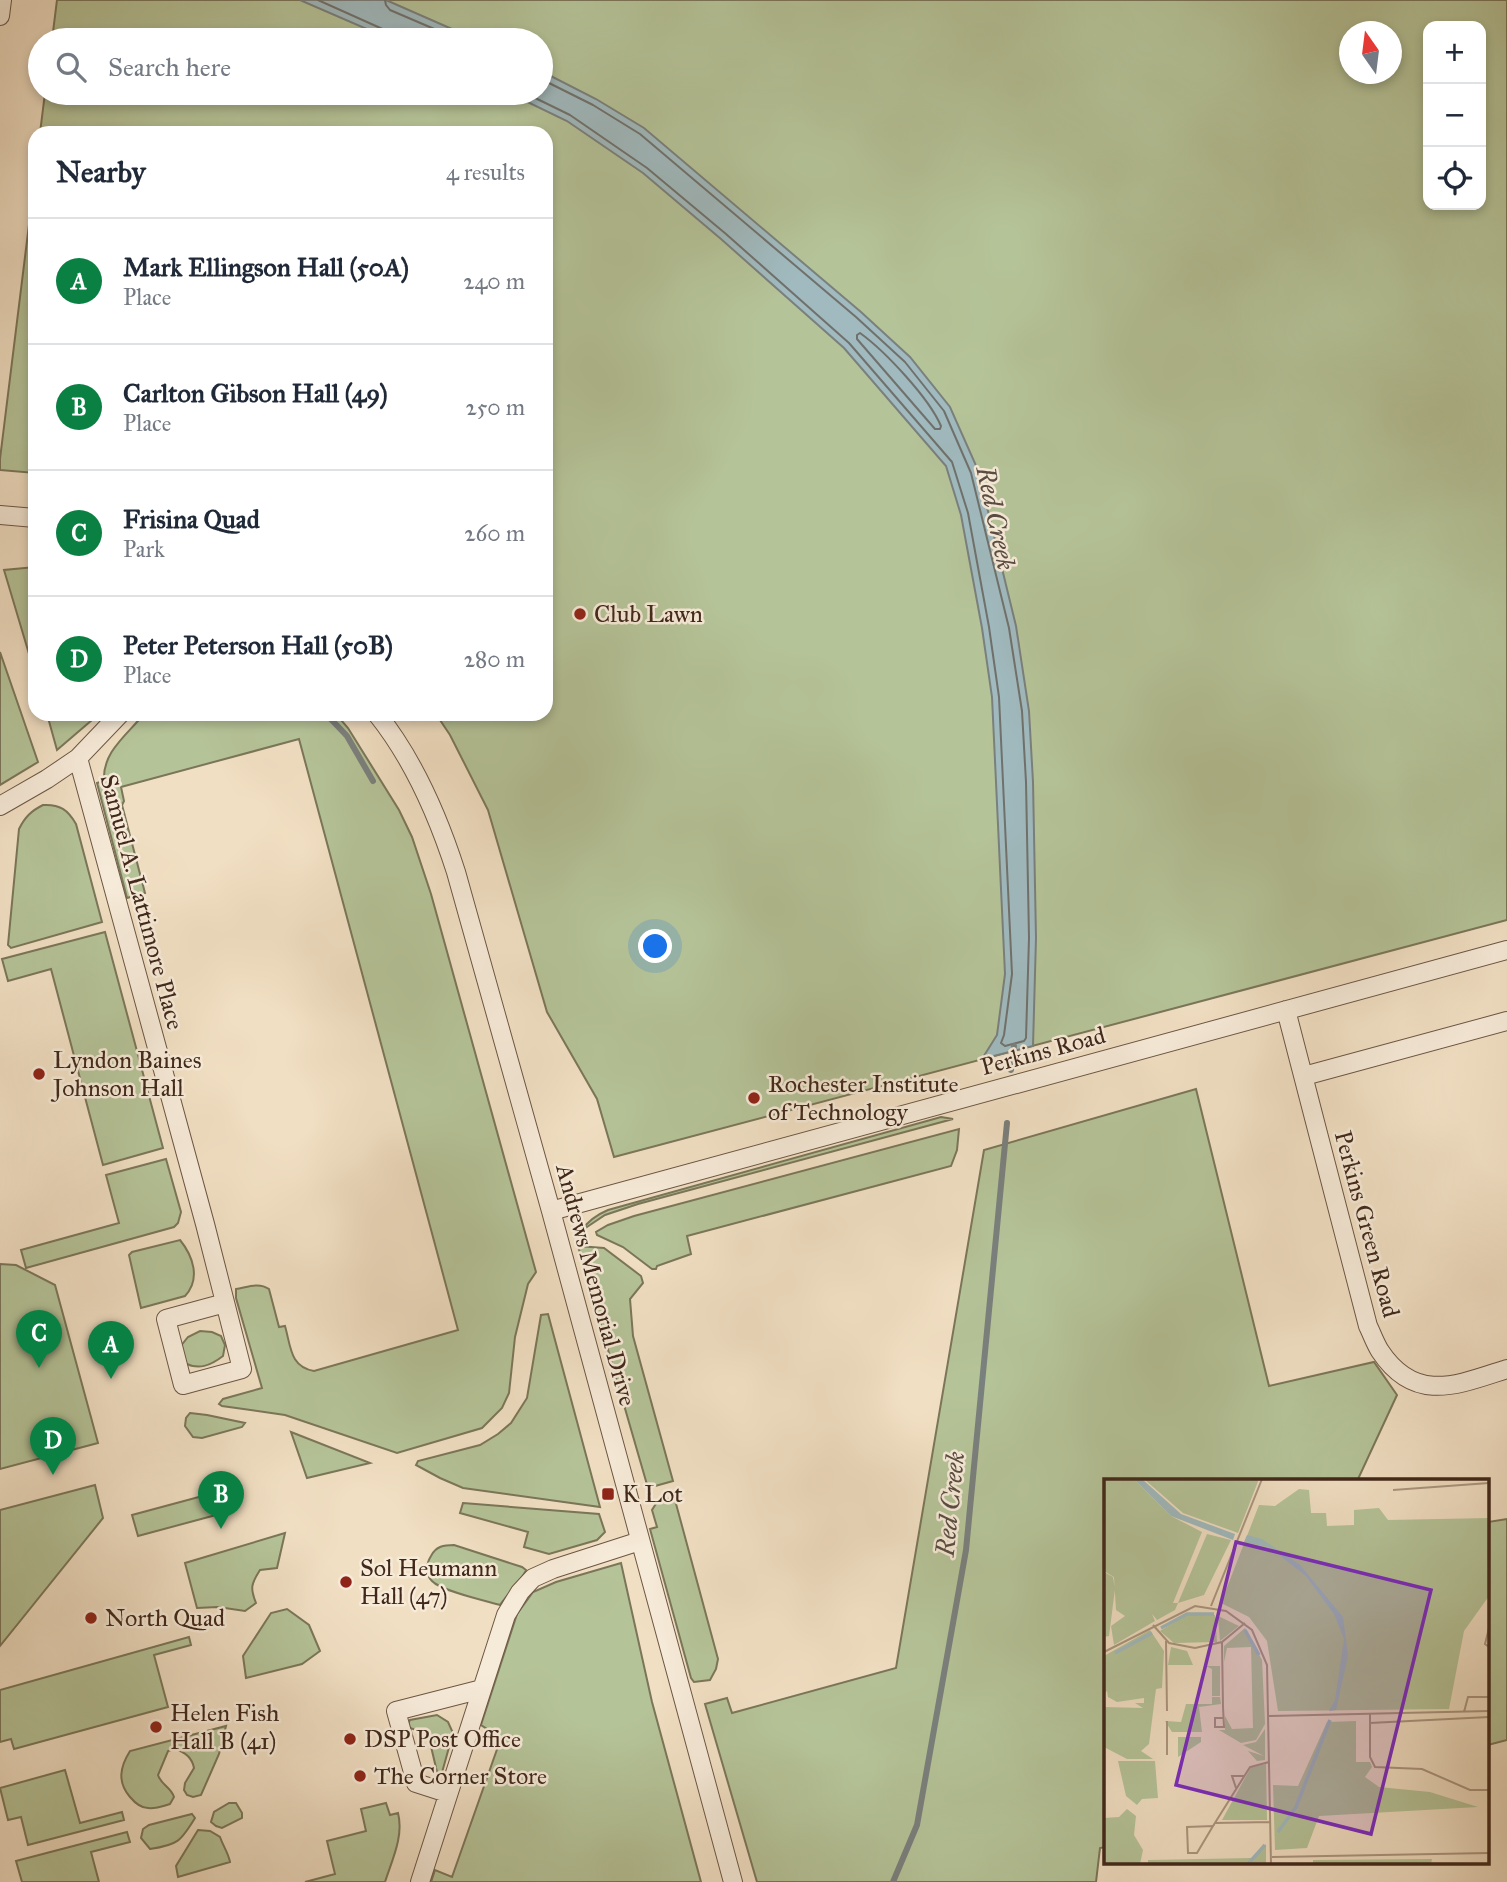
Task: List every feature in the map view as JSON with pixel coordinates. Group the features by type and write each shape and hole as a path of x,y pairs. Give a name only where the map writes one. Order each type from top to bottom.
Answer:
{"street":[{"path":"0,16 2,0"},
{"path":"0,515 28,517"},
{"path":"0,806 78,758 113,721"},
{"name":"Andrews Memorial Drive","path":"381,721 421,784 446,839 460,885 733,1882"},
{"name":"Samuel A. Lattimore Place","path":"78,758 225,1303 242,1369 183,1385 166,1319 225,1303"},
{"name":"Perkins Road","path":"551,1211 1507,950"},
{"name":"Perkins Green Road","path":"1286,1010 1368,1326 1380,1350 1400,1375 1419,1385 1463,1383 1507,1369"},
{"path":"1304,1076 1507,1021"},
{"path":"420,1882 506,1615 520,1592 533,1578 553,1569 640,1541"},
{"path":"447,1793 416,1783 396,1711 482,1689"}],"green space":[{"path":"57,0 1507,0 1507,920 614,1157 597,1099 547,1012 488,810 441,721 553,721 553,126 41,126 44,105 553,105 553,28 54,28"},
{"path":"28,233 28,472 0,470"},
{"path":"28,568 28,651 4,570"},
{"path":"0,652 38,762 0,785"},
{"path":"49,721 91,721 57,750"},
{"path":"138,721 342,721 399,810 412,837 431,894 536,1272 528,1284 515,1337 509,1393 502,1408 482,1428 397,1453 285,1415 219,1404 223,1399 262,1388 236,1298 236,1289 257,1285 269,1289 279,1327 285,1326 296,1361 306,1369 314,1371 458,1330 299,739 121,787 124,801 122,805 145,893 127,898 97,783 104,781 107,761"},
{"path":"43,805 63,809 76,824 102,922 11,948 8,945 19,829 29,815"},
{"path":"105,932 163,1148 103,1165 51,969 8,981 2,959"},
{"path":"1196,1089 1269,1386 1374,1362 1397,1395 1358,1479 1104,1479 1104,1847 1100,1848 1096,1882 757,1882 705,1704 727,1698 732,1713 896,1668 984,1150"},
{"path":"941,1117 953,1119 638,1204 605,1215 581,1231 586,1224 608,1210"},
{"path":"959,1129 957,1150 951,1166 687,1236 691,1254 657,1266 656,1269 596,1232 634,1216"},
{"path":"166,1159 181,1212 174,1227 26,1268 21,1250 119,1223 106,1175"},
{"path":"180,1240 192,1260 194,1275 190,1289 185,1296 141,1308 129,1255"},
{"path":"578,1246 604,1248 641,1276 643,1283 630,1299 633,1336 673,1481 648,1488"},
{"path":"0,1264 16,1265 55,1285 98,1443 0,1469"},
{"path":"548,1314 600,1507 463,1488 416,1465 418,1461 480,1445 511,1423 527,1398 541,1315"},
{"path":"200,1331 221,1336 225,1345 223,1356 204,1366 184,1363 180,1347 188,1337"},
{"path":"190,1413 245,1423 242,1427 202,1438 193,1437 185,1426"},
{"path":"291,1432 370,1463 307,1478"},
{"path":"95,1485 103,1518 0,1646 0,1510"},
{"path":"210,1494 216,1515 138,1536 132,1515"},
{"path":"673,1498 718,1659 710,1680 694,1682 691,1678 650,1529 657,1527 652,1510 657,1502"},
{"path":"463,1503 599,1514 605,1532 597,1540 549,1554 524,1547 528,1532 460,1513"},
{"path":"1507,1519 1507,1740 1490,1744 1490,1522"},
{"path":"285,1533 277,1568 260,1570 253,1583 256,1603 245,1611 218,1607 197,1608 185,1563"},
{"path":"454,1545 526,1570 500,1605 454,1592 432,1581 427,1569 435,1550"},
{"path":"621,1563 652,1702 701,1882 431,1882 435,1870 452,1877 501,1738 481,1725 517,1614 533,1592 556,1582"},
{"path":"287,1609 309,1625 320,1651 302,1664 246,1678 243,1656 271,1613"},
{"path":"189,1637 191,1645 154,1655 168,1707 14,1749 11,1739 0,1742 0,1690"},
{"path":"437,1715 448,1722 453,1733 441,1776 438,1776 428,1734 410,1728 408,1724 410,1720"},
{"path":"226,1726 219,1754 201,1795 193,1797 187,1795 184,1790 194,1768 188,1756 175,1749 168,1751 158,1775 174,1797 170,1804 154,1808 143,1807 126,1791 121,1774 130,1751"},
{"path":"65,1770 80,1823 122,1812 124,1820 28,1845 21,1817 8,1820 0,1788"},
{"path":"229,1803 236,1803 242,1818 222,1828 216,1826 211,1822 214,1812"},
{"path":"386,1803 390,1815 398,1813 399,1830 385,1882 305,1882 335,1874 327,1841 366,1831 361,1809"},
{"path":"192,1814 195,1818 178,1841 150,1849 141,1838 143,1829 149,1825"},
{"path":"198,1830 210,1831 220,1837 230,1862 178,1877 176,1866"},
{"path":"127,1832 130,1842 91,1852 99,1882 22,1882 16,1861"}],"water":[{"path":"300,0 386,0 450,28 364,28"},
{"path":"553,77 644,128 861,312 910,357 950,407 978,470 1016,626 1029,711 1036,938 1033,1046 982,1059 997,1035 1005,974 992,697 961,515 946,466 844,348 643,173 567,121 534,105 553,105"}],"waterway":[{"path":"333,721 347,736 373,781"},
{"name":"Red Creek","path":"1011,1070 1014,1046"},
{"name":"Red Creek","path":"893,1882 917,1825 966,1550 1007,1123"}],"place":[{"name":"Club Lawn","path":"580,614"},
{"name":"Lyndon Baines Johnson Hall","path":"39,1074"},
{"name":"Rochester Institute of Technology","path":"754,1098"},
{"name":"Frisina Quad","path":"39,1368"},
{"name":"Mark Ellingson Hall (50A)","path":"111,1379"},
{"name":"Peter Peterson Hall (50B)","path":"53,1475"},
{"name":"K Lot","path":"608,1494"},
{"name":"Carlton Gibson Hall (49)","path":"221,1529"},
{"name":"Sol Heumann Hall (47)","path":"346,1582"},
{"name":"North Quad","path":"91,1618"},
{"name":"Helen Fish Hall B (41)","path":"156,1727"},
{"name":"DSP Post Office","path":"350,1739"},
{"name":"The Corner Store","path":"360,1776"}]}
